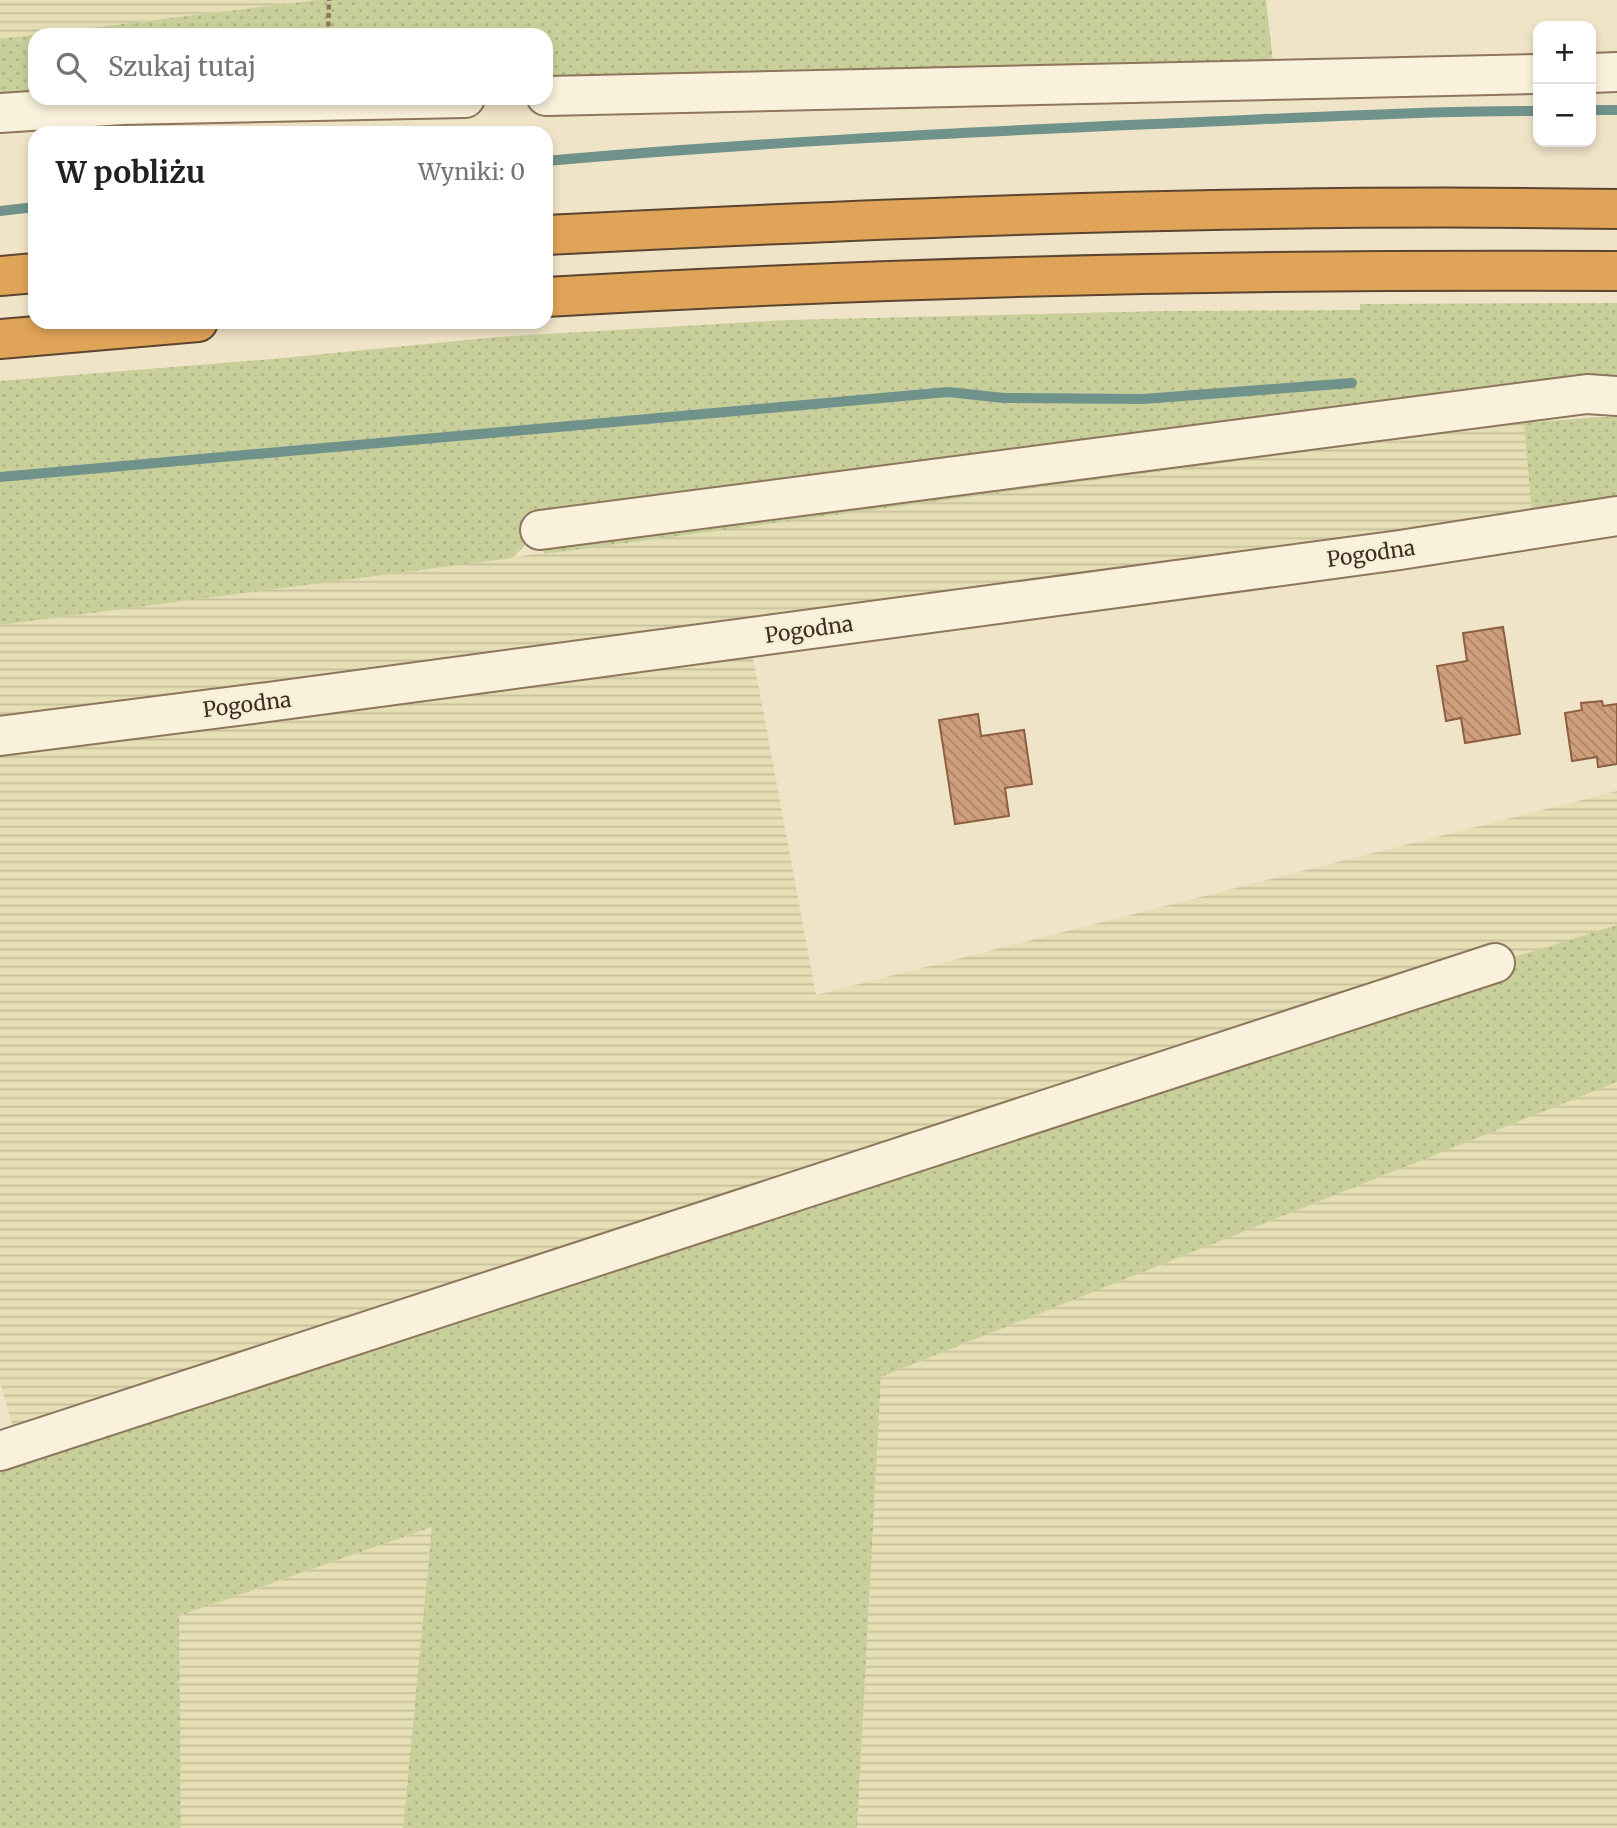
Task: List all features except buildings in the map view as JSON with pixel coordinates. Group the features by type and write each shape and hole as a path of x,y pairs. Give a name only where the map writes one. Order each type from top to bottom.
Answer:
{"highway":[{"path":"553,235 1048,214 1301,209 1617,209"},
{"path":"553,297 871,281 1173,273 1617,271"},
{"path":"0,276 28,274"},
{"path":"0,339 116,329"}],"street":[{"path":"1596,73 1617,72"},
{"path":"553,96 1533,74"},
{"path":"0,113 122,105"},
{"path":"540,530 1587,394 1617,396"},
{"name":"Pogodna","path":"0,736 282,701 1400,550 1617,516"},
{"path":"0,1451 1494,963"}],"path":[{"path":"328,28 329,0"}],"shaded area":[{"path":"0,0 317,0 89,28 28,28 28,36 0,39"},
{"path":"1524,423 1532,515 0,736 0,625"},
{"path":"752,651 816,995 1617,791 1617,925 18,1445 0,1382 0,753"},
{"path":"1617,1082 1617,1828 857,1828 881,1377"},
{"path":"433,1527 403,1828 181,1828 179,1616"}],"green space":[{"path":"317,0 1266,0 1273,61 553,78 553,28 89,28"},
{"path":"28,36 28,94 0,97 0,39"},
{"path":"1617,303 1617,380 1431,402 1470,430 544,554 540,531 512,558 0,625 0,381 273,359 497,337 787,320 1165,311 1360,310 1360,304"},
{"path":"1617,417 1617,502 1532,515 1524,423"},
{"path":"1617,925 1617,1082 881,1377 857,1828 403,1828 432,1527 179,1616 181,1828 0,1828 0,1451"}],"waterway":[{"path":"1596,110 1617,110"},
{"path":"553,160 1001,131 1394,114 1533,111"},
{"path":"0,211 28,208"},
{"path":"0,477 948,392 1004,398 1143,399 1352,383"}]}
